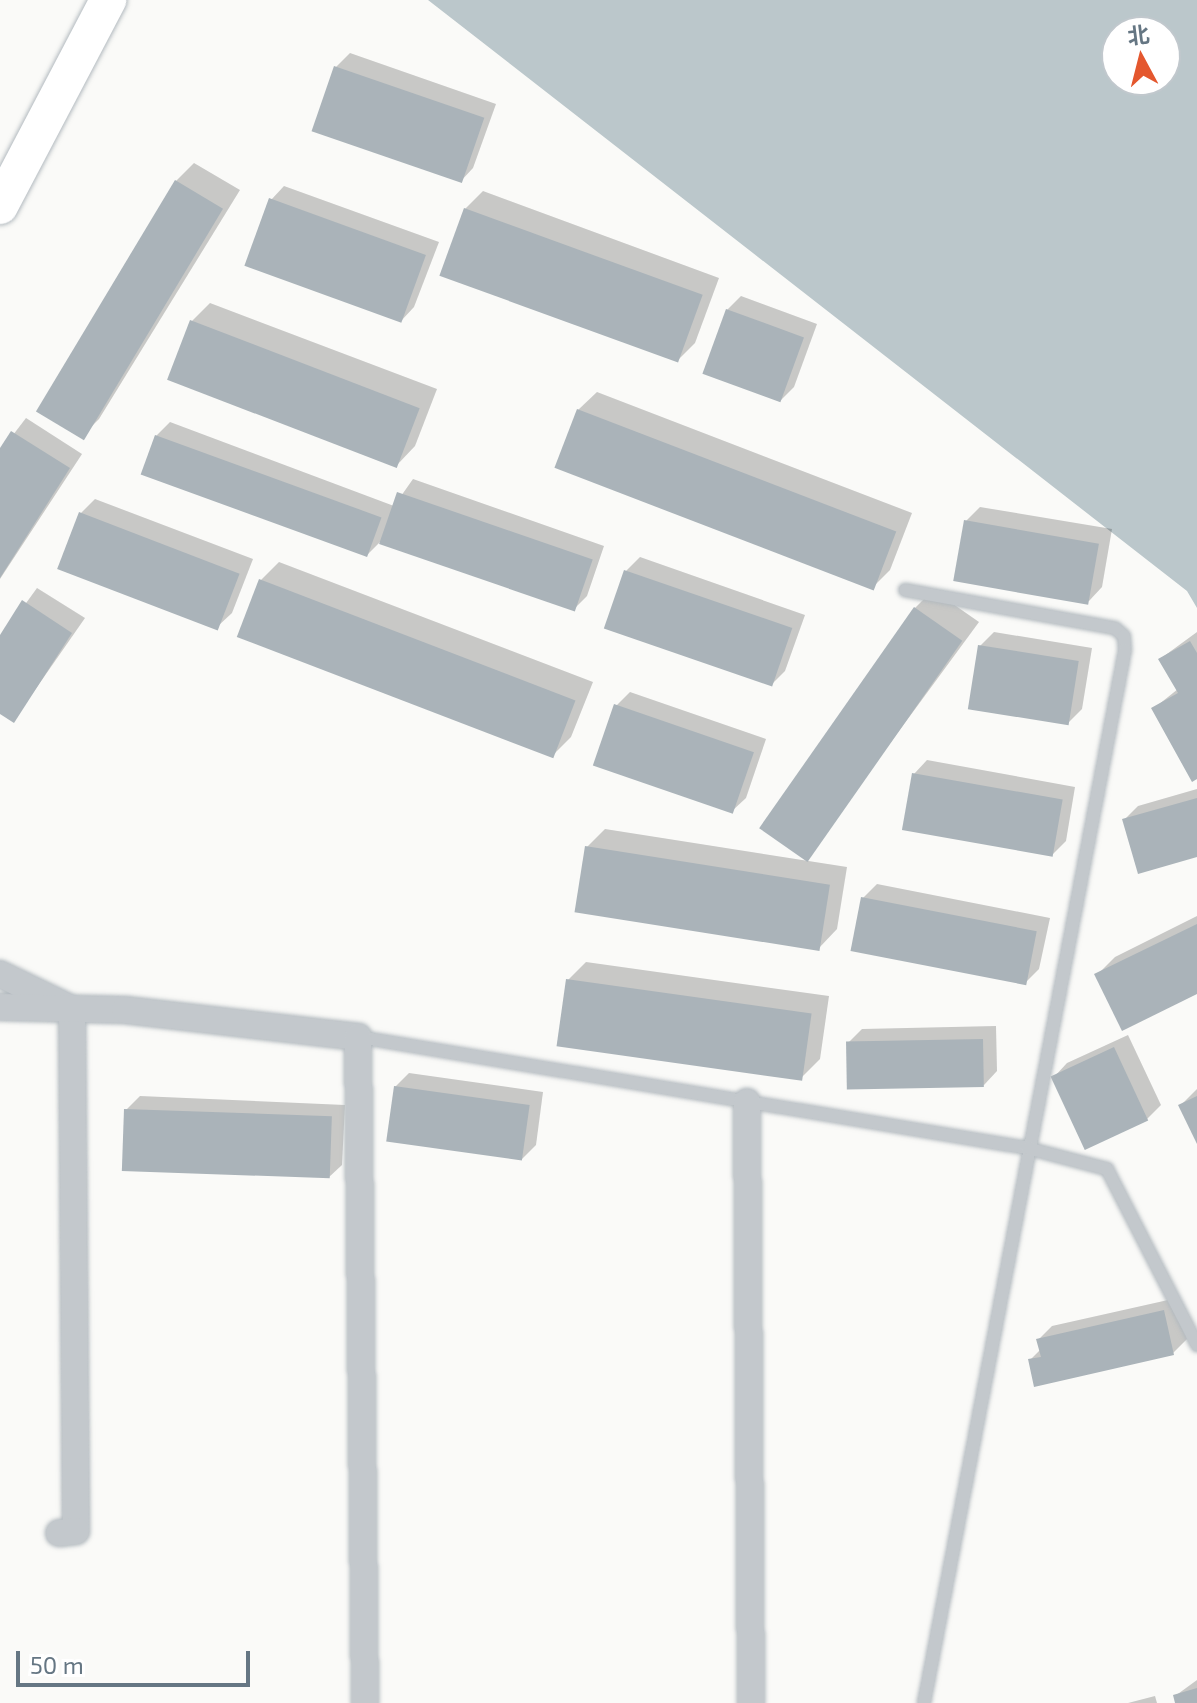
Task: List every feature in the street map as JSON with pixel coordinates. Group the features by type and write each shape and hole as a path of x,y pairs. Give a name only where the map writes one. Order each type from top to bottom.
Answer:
{"main road":[{"path":"0,206 108,0"}],"street":[{"path":"0,974 72,1009"},
{"path":"0,1007 72,1009 358,1037 365,1703"},
{"path":"59,1533 76,1531 72,1009"},
{"path":"747,1102 751,1703"}],"lane":[{"path":"905,590 1115,628 1124,636 924,1703"},
{"path":"358,1037 1027,1148 1107,1169 1197,1345"}],"shaded area":[{"path":"428,0 1197,0 1197,608 1187,591"}],"building":[{"path":"334,66 484,118 462,183 312,131"},
{"path":"175,180 223,209 84,440 36,411"},
{"path":"269,198 426,255 401,323 244,266"},
{"path":"464,208 703,295 678,363 439,276"},
{"path":"726,309 804,337 780,402 702,374"},
{"path":"190,320 420,408 397,468 167,380"},
{"path":"577,409 896,532 874,590 554,468"},
{"path":"11,431 70,468 0,578 0,448"},
{"path":"155,435 381,517 367,557 141,474"},
{"path":"397,492 593,559 575,611 379,544"},
{"path":"79,512 240,574 218,631 57,569"},
{"path":"964,520 1099,544 1088,605 953,581"},
{"path":"624,570 792,628 772,687 604,629"},
{"path":"259,579 575,700 553,758 237,637"},
{"path":"22,600 72,633 14,723 0,714 0,635"},
{"path":"914,607 962,641 807,862 759,828"},
{"path":"1190,641 1197,653 1197,779 1192,782 1151,708 1178,693 1158,659"},
{"path":"978,645 1079,661 1069,725 968,709"},
{"path":"614,704 754,752 733,814 593,765"},
{"path":"912,773 1063,800 1053,857 902,830"},
{"path":"1197,798 1197,857 1138,874 1122,819"},
{"path":"585,846 830,885 819,951 575,912"},
{"path":"861,897 1037,931 1026,985 851,951"},
{"path":"1197,924 1197,994 1122,1031 1094,974"},
{"path":"566,979 812,1014 802,1081 557,1046"},
{"path":"983,1039 984,1087 847,1089 846,1041"},
{"path":"1114,1047 1148,1120 1085,1150 1051,1077"},
{"path":"394,1086 530,1105 522,1161 386,1141"},
{"path":"1197,1096 1197,1144 1178,1105"},
{"path":"124,1109 332,1116 330,1178 122,1171"},
{"path":"1164,1310 1174,1355 1034,1387 1028,1359 1041,1357 1036,1339"},
{"path":"1197,1688 1197,1703 1175,1703 1173,1695"}]}
